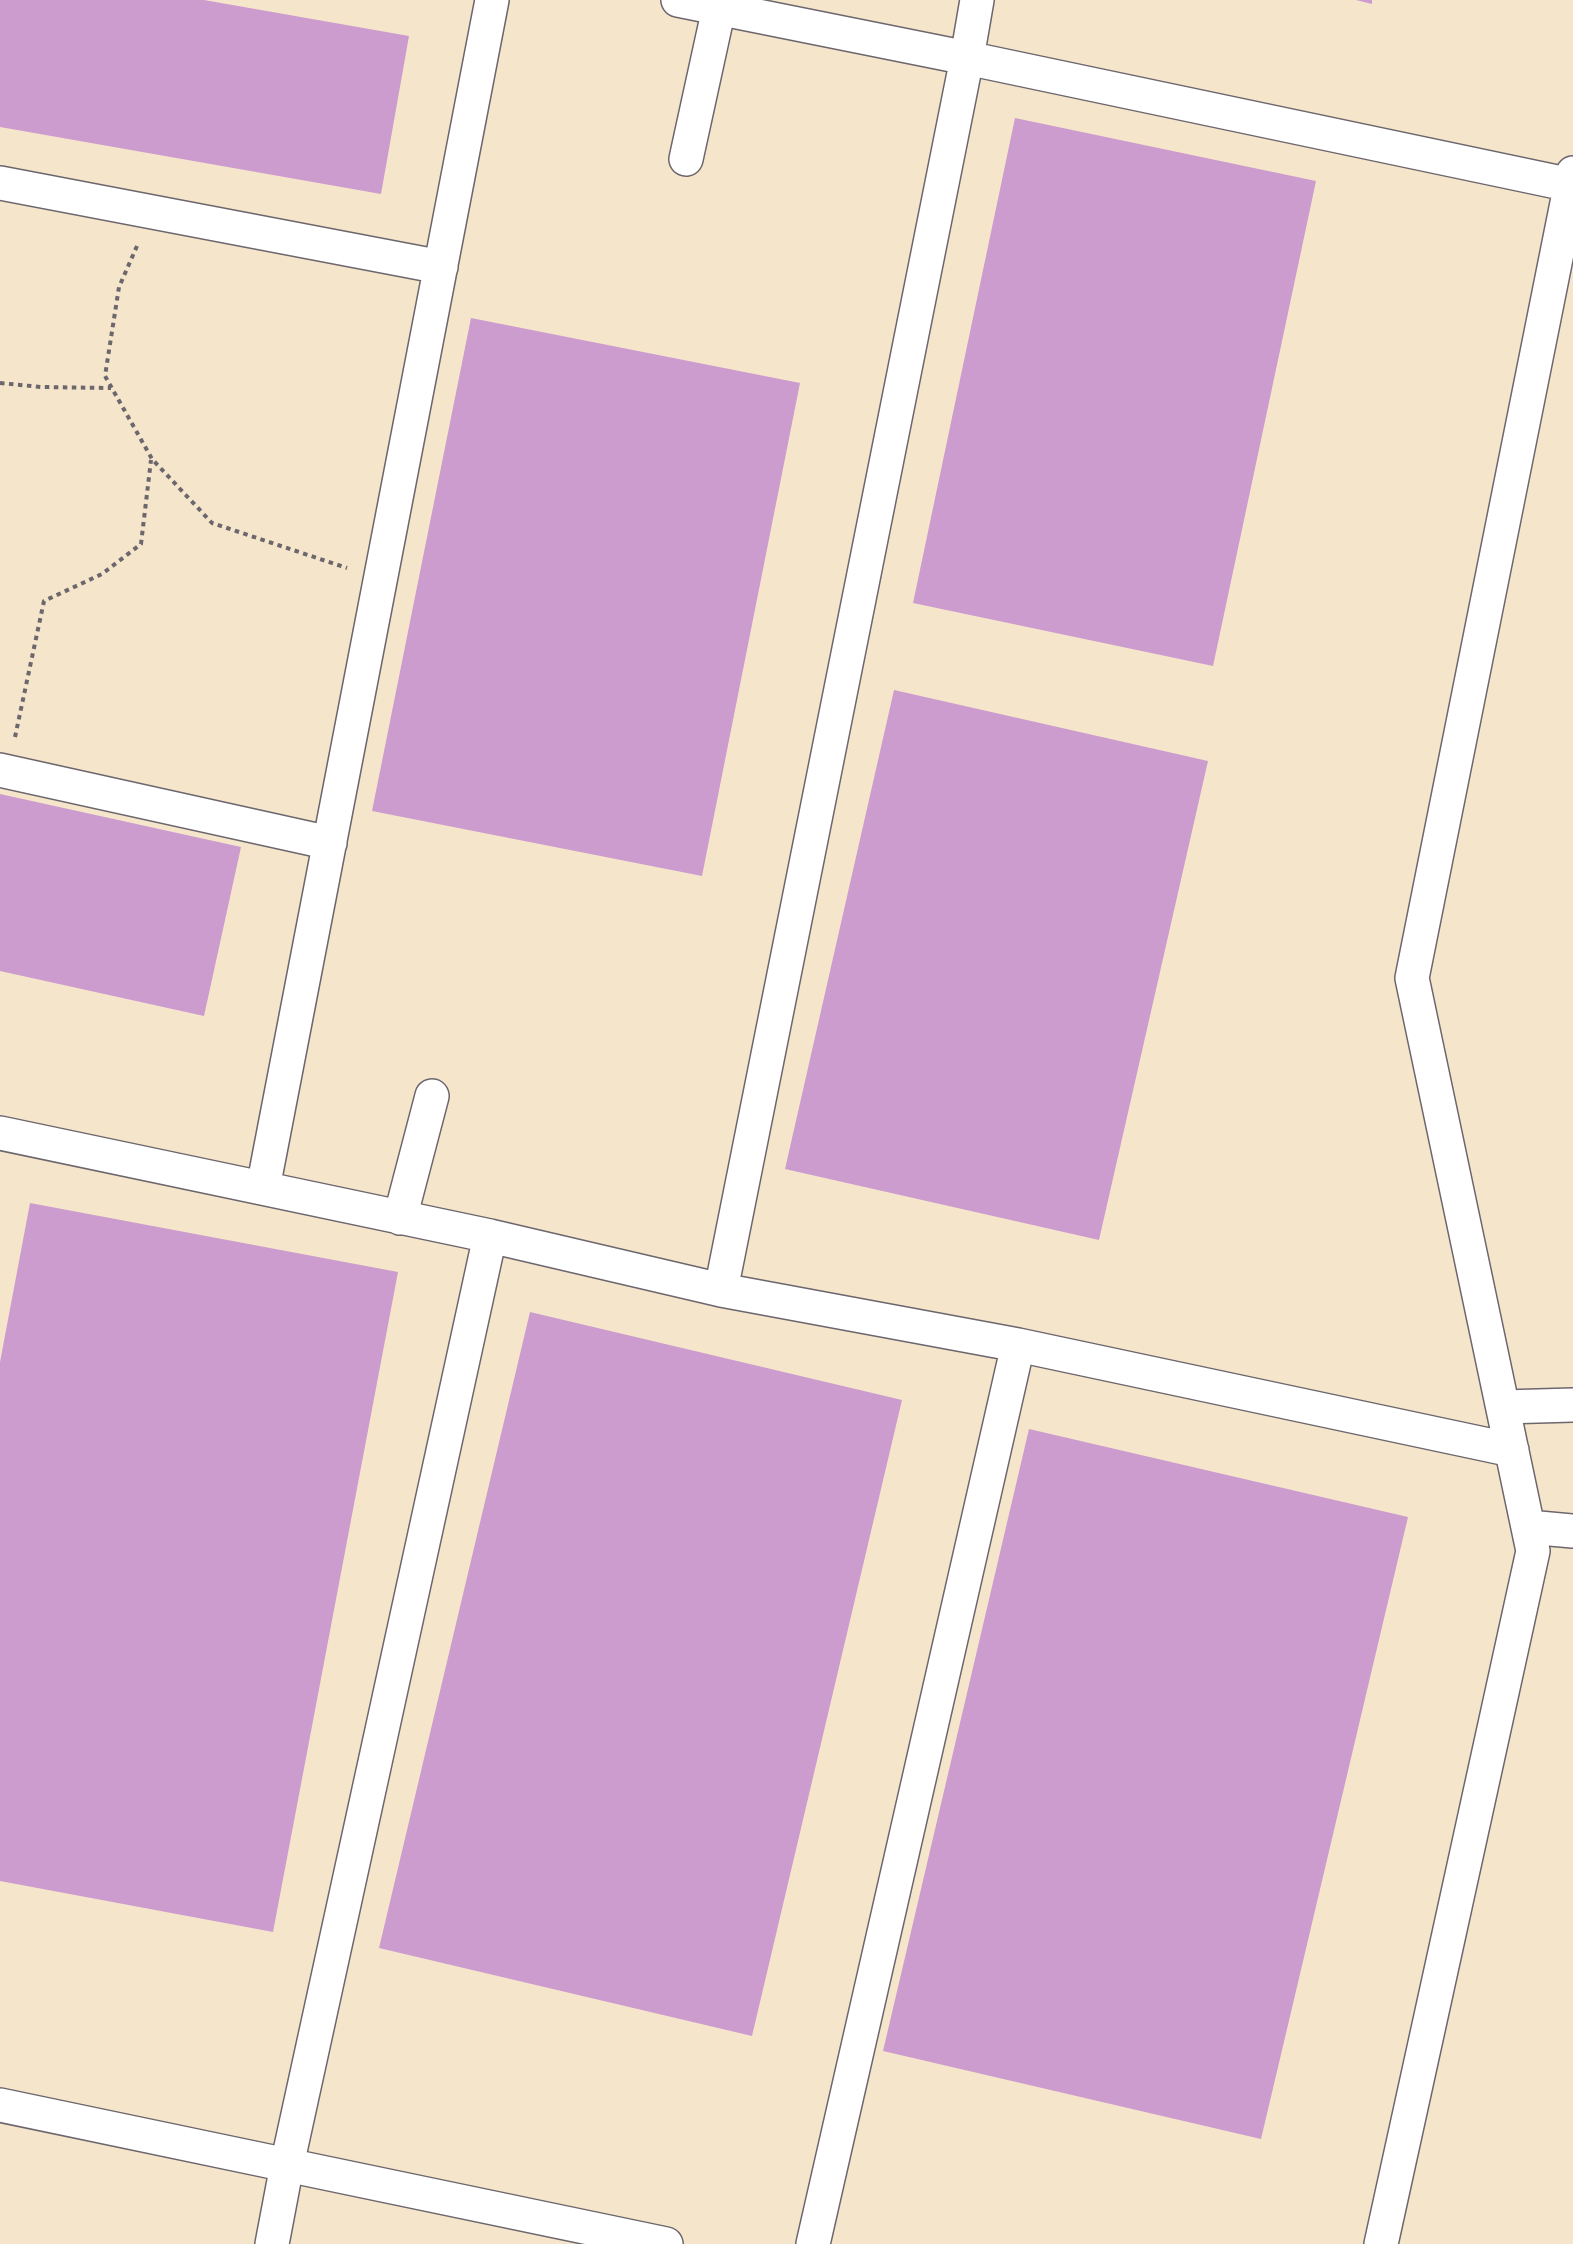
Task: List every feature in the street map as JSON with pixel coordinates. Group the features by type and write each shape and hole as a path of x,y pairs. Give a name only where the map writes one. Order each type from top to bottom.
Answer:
{"street":[{"path":"263,1188 492,0"},
{"path":"678,0 1572,179 1412,978 1533,1551 1381,2244"},
{"path":"721,1290 977,0"},
{"path":"686,159 719,8"},
{"path":"0,183 441,267"},
{"path":"4,771 330,843"},
{"path":"400,1218 432,1096"},
{"path":"0,1133 490,1236 721,1290 1018,1345 1512,1450"},
{"path":"272,2244 287,2164 490,1236"},
{"path":"813,2244 1018,1345"},
{"path":"1503,1407 1573,1405"},
{"path":"1528,1527 1573,1531"},
{"path":"0,2105 666,2244"}],"path":[{"path":"152,212 119,287 105,376 152,459 212,523 381,578"},
{"path":"0,383 41,387 112,388"},
{"path":"4,771 44,601 102,574 141,544 152,459"}],"building":[{"path":"0,0 204,0 409,36 381,194 0,127"},
{"path":"1356,0 1372,0 1372,4"},
{"path":"1015,118 1316,181 1213,666 913,603"},
{"path":"471,318 800,383 702,876 372,811"},
{"path":"894,690 1208,761 1099,1240 785,1169"},
{"path":"0,794 241,847 204,1016 0,971"},
{"path":"30,1203 398,1272 273,1932 0,1881 0,1362"},
{"path":"530,1312 902,1400 752,2036 379,1948"},
{"path":"1029,1429 1408,1517 1261,2139 883,2051"}]}
